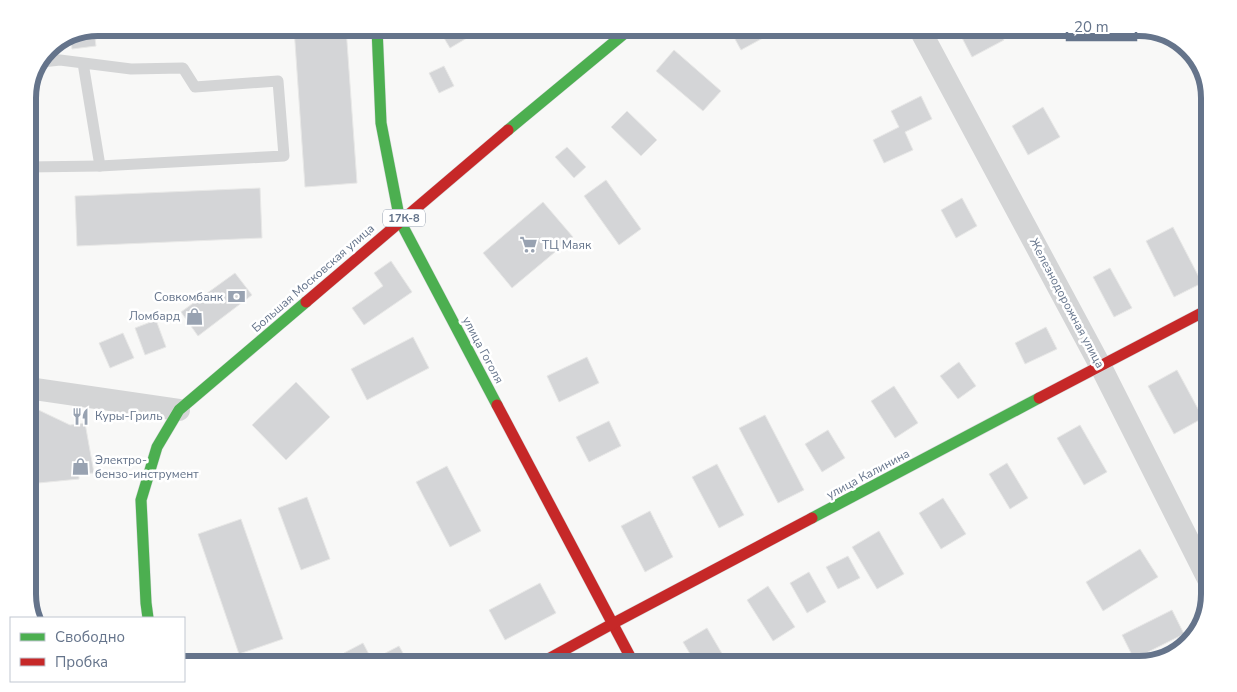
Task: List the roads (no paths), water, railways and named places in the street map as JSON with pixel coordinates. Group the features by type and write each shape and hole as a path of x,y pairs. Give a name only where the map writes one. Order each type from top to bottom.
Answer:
{"street":[{"name":"улица Гоголя","path":"376,36 381,123 400,221 630,656"},
{"name":"Большая Московская улица","path":"148,617 141,500 157,447 179,410 400,221 621,36"},
{"name":"Железнодорожная улица","path":"923,36 1101,367 1201,564"},
{"name":"улица Калинина","path":"554,656 1201,313"},
{"path":"36,389 179,410"}],"lane":[{"path":"36,167 100,166 284,156 278,81 195,87 183,68 131,69 60,60 48,61"},
{"path":"83,63 100,166"}],"place":[{"name":"ТЦ Маяк","path":"528,245"},
{"name":"Совкомбанк","path":"237,297"},
{"name":"Ломбард","path":"194,316"},
{"name":"Куры-Гриль","path":"81,416"},
{"name":"Электро- бензо-инструмент","path":"81,467"}]}
